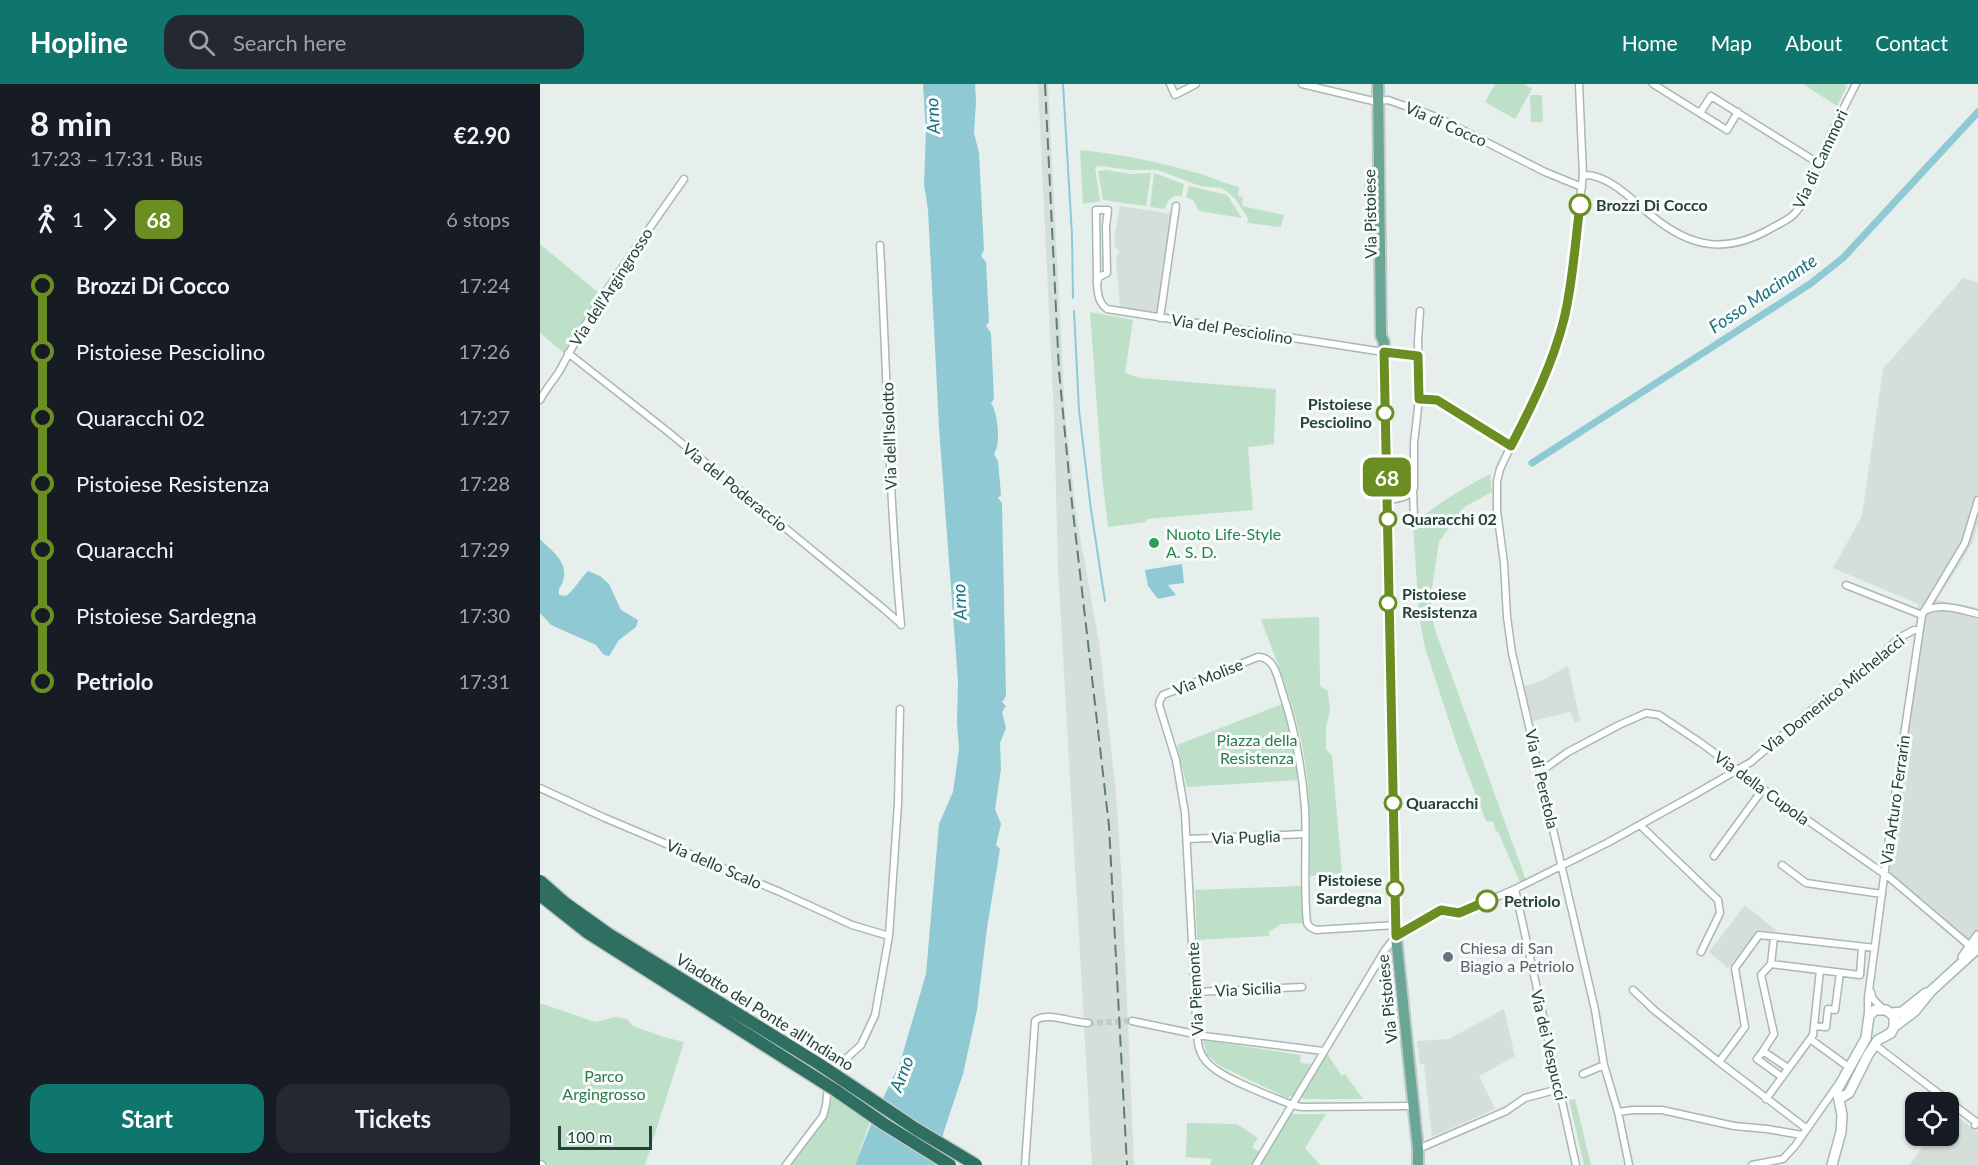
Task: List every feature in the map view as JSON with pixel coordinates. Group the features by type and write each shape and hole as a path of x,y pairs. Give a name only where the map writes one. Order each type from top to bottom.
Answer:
{"highway":[{"name":"Viadotto del Ponte all'Indiano","path":"540,881 565,903 607,933 819,1064 915,1129 976,1165"},
{"name":"Viadotto del Ponte all'Indiano","path":"540,895 588,933 950,1165"}],"main road":[{"name":"Via Pistoiese","path":"1378,84 1381,100 1388,335 1384,347"},
{"name":"Via Pistoiese","path":"1383,84 1379,180 1381,336 1384,347 1396,930 1420,1165"},
{"path":"1894,1027 1915,1011 1931,991 1969,953 1978,936"},
{"path":"1832,1165 1842,1115 1836,1093 1863,1045 1873,1012 1902,1012 1922,995 1931,991"},
{"path":"1839,1100 1849,1093 1875,1045 1891,1033 1895,1020 1888,1011"},
{"path":"1868,1023 1874,1034 1884,1036"}],"street":[{"path":"1170,84 1175,95 1196,84"},
{"name":"Via di Cocco","path":"1302,84 1372,101 1381,100 1437,117 1545,172 1582,187"},
{"path":"1419,399 1437,400 1511,446 1546,372 1564,320 1583,175 1579,84"},
{"path":"1653,84 1727,130 1738,112"},
{"name":"Via di Cammori","path":"1583,175 1595,175 1615,186 1652,216 1699,243 1722,246 1760,235 1795,214 1856,84"},
{"path":"1700,113 1711,96 1818,163"},
{"name":"Via dell'Argingrosso","path":"540,397 551,385 598,302 684,179"},
{"path":"1160,318 1176,206"},
{"name":"Via del Pesciolino","path":"1097,284 1100,277 1107,273 1108,210 1096,210 1097,284 1098,298 1107,309 1384,347 1418,356"},
{"name":"Via dell'Isolotto","path":"880,246 890,484 901,626"},
{"path":"1414,519 1414,443 1419,399 1420,311"},
{"name":"Via del Poderaccio","path":"568,353 667,431 884,609 901,626"},
{"name":"Via di Peretola","path":"1511,446 1500,469 1496,490 1510,642 1594,1010 1604,1065 1618,1112 1629,1165"},
{"path":"1387,500 1407,496 1413,490"},
{"path":"1923,613 1966,542 1978,500"},
{"path":"1846,585 1923,613"},
{"path":"1923,613 1930,608 1943,607 1978,614"},
{"name":"Via Arturo Ferrarin","path":"1868,1023 1868,1001 1884,874 1923,613"},
{"name":"Via Domenico Michelacci","path":"1396,930 1441,910 1460,913 1515,889 1640,825 1751,762 1816,707 1865,671 1899,638 1914,630 1919,630"},
{"name":"Via Molise","path":"1160,700 1163,695 1258,657 1267,658 1273,666 1295,734 1303,780 1305,834"},
{"name":"Via Piemonte","path":"1160,700 1180,779 1187,839 1197,1035 1200,1051 1207,1063 1214,1069 1292,1105 1302,1107 1414,1106"},
{"path":"838,1066 861,1045 875,1015 889,936 890,893 898,803 900,709"},
{"name":"Via della Cupola","path":"1540,772 1568,752 1619,725 1649,713 1659,715 1884,874 1969,953"},
{"name":"Via dello Scalo","path":"540,788 852,925 889,936"},
{"path":"1714,856 1763,789"},
{"path":"1640,825 1718,900 1720,913 1701,952"},
{"path":"1256,1165 1396,930 1316,930 1310,927 1306,920 1305,834"},
{"name":"Via Puglia","path":"1187,839 1305,834"},
{"path":"1782,865 1806,883 1882,894"},
{"name":"Via dei Vespucci","path":"1515,889 1576,1165"},
{"path":"1719,1062 1745,1027 1735,968 1760,935 1875,948"},
{"path":"1774,937 1771,964 1761,975 1774,1034 1757,1059 1782,1077"},
{"path":"1771,964 1860,975 1862,947"},
{"path":"1969,953 1978,955"},
{"path":"1766,1099 1812,1035 1820,970"},
{"path":"1814,1026 1826,1027 1828,1009 1835,1010 1840,973"},
{"path":"1870,985 1872,997 1888,1011"},
{"name":"Via Sicilia","path":"1194,992 1302,987"},
{"path":"1633,990 1654,1010 1719,1062 1807,1129"},
{"path":"1025,1165 1035,1020 1046,1016 1075,1023 1088,1023"},
{"path":"1132,1021 1197,1035 1323,1051"},
{"path":"1810,1039 1850,1068"},
{"path":"1875,1045 1976,1122 1975,1125"},
{"path":"1763,1051 1788,1068"},
{"path":"1583,1074 1604,1065"},
{"path":"1752,1165 1783,1162 1839,1085"},
{"path":"786,1165 823,1116 828,1087"},
{"path":"1418,1149 1506,1111 1525,1098 1559,1089"},
{"path":"1819,1112 1828,1104 1839,1100"},
{"path":"1618,1112 1662,1110 1734,1126 1802,1135"}],"shaded area":[{"path":"1038,84 1048,84 1065,415 1077,520 1099,642 1116,793 1134,1165 1092,1165 1058,568 1054,416"},
{"path":"1120,206 1172,214 1158,312 1120,307 1116,260 1119,251 1115,247 1114,239"},
{"path":"1963,278 1978,282 1978,524 1973,541 1961,563 1936,600 1978,608 1978,959 1886,880 1921,636 1918,604 1833,568 1862,516 1883,369"},
{"path":"1568,666 1580,720 1575,723 1570,712 1533,721 1524,686 1541,681"},
{"path":"1745,905 1778,932 1758,930 1728,968 1709,952"},
{"path":"1504,1009 1515,1056 1479,1076 1495,1109 1432,1137 1424,1064 1420,1064 1417,1041 1449,1039"},
{"path":"1978,1096 1978,1165 1910,1165 1922,1146 1959,1146 1959,1118 1977,1132"}],"green space":[{"path":"1495,84 1524,84 1532,89 1515,119 1485,102"},
{"path":"1803,84 1844,84 1847,86 1837,106"},
{"path":"1530,95 1542,95 1543,122 1531,122"},
{"path":"1080,150 1158,163 1239,187 1238,196 1243,197 1242,206 1284,215 1281,227 1247,223 1248,218 1236,200 1221,188 1200,186 1158,170 1095,167 1100,201 1083,204"},
{"path":"1098,171 1131,174 1151,173 1146,206 1103,200"},
{"path":"1154,173 1184,184 1182,196 1171,198 1165,209 1150,207"},
{"path":"1189,186 1227,195 1242,218 1199,211 1194,201 1186,197"},
{"path":"540,244 600,294 564,353 540,333"},
{"path":"1090,312 1133,320 1125,373 1140,378 1276,389 1274,444 1248,447 1253,510 1147,519 1146,522 1108,527"},
{"path":"1490,474 1492,492 1464,507 1439,542 1431,594 1434,627 1526,880 1520,882 1498,832 1495,830 1494,822 1486,821 1458,748 1425,648 1419,616 1413,524 1450,497"},
{"path":"1319,617 1320,686 1328,691 1330,710 1326,727 1326,749 1332,756 1342,873 1310,876 1309,800 1302,743 1261,619"},
{"name":"Piazza della Resistenza","path":"1282,704 1293,746 1298,780 1187,787 1177,745"},
{"path":"1302,886 1302,923 1281,924 1269,932 1269,936 1197,940 1195,890"},
{"name":"Parco Argingrosso","path":"540,1003 595,1022 615,1017 627,1019 633,1026 684,1042 645,1165 540,1165"},
{"path":"1203,1040 1301,1055 1300,1063 1311,1064 1293,1095 1288,1098 1220,1066 1207,1055"},
{"path":"1326,1052 1342,1076 1345,1074 1363,1099 1303,1099 1301,1095"},
{"path":"834,1094 869,1119 855,1165 790,1165 824,1117"},
{"path":"1575,1099 1591,1165 1584,1165 1569,1100"},
{"path":"1291,1114 1326,1114 1305,1148 1320,1165 1259,1165"},
{"path":"1187,1123 1237,1124 1258,1138 1252,1147 1260,1152 1253,1165 1210,1165 1212,1159 1186,1157"}],"water":[{"name":"Arno","path":"923,84 975,84 974,133 979,153 984,250 981,256 986,262 989,322 986,326 991,333 994,399 991,403 998,428 994,454 998,461 1001,495 998,498 1002,503 1006,696 1002,702 1006,706 1002,712 1006,728 1000,743 1001,769 995,809 1001,824 996,845 1000,849 977,1010 963,1074 938,1156 940,1165 855,1165 874,1117 900,1063 926,974 939,824 953,792 959,749 958,682 939,427 928,210 924,184 926,132"},
{"path":"540,539 562,562 564,574 559,595 566,596 588,571 600,576 609,584 621,610 638,620 636,627 619,640 609,656 604,655 596,645 551,625 540,613"},
{"path":"1182,564 1184,583 1168,585 1176,595 1158,599 1148,586 1145,570"}],"waterway":[{"path":"1063,84 1072,235 1073,298"},
{"name":"Fosso Macinante","path":"1532,463 1810,284 1843,258 1978,112"},
{"path":"1074,311 1079,410 1105,601"}],"tunnel":[{"path":"1088,1023 1132,1021"}],"railway":[{"path":"1045,84 1059,371 1109,826 1127,1165"}],"bus line":[{"name":"68","path":"1487,901 1459,913 1441,910 1396,936 1384,352 1418,356 1419,399 1437,400 1511,446 1546,372 1563,323 1568,304 1580,205"}],"place":[{"name":"Brozzi Di Cocco","path":"1580,205"},
{"name":"Pistoiese Pesciolino","path":"1385,413"},
{"name":"Quaracchi 02","path":"1388,519"},
{"name":"Nuoto Life-Style A. S. D.","path":"1154,543"},
{"name":"Pistoiese Resistenza","path":"1388,603"},
{"name":"Quaracchi","path":"1393,803"},
{"name":"Pistoiese Sardegna","path":"1395,889"},
{"name":"Petriolo","path":"1487,901"},
{"name":"Chiesa di San Biagio a Petriolo","path":"1448,957"}]}
